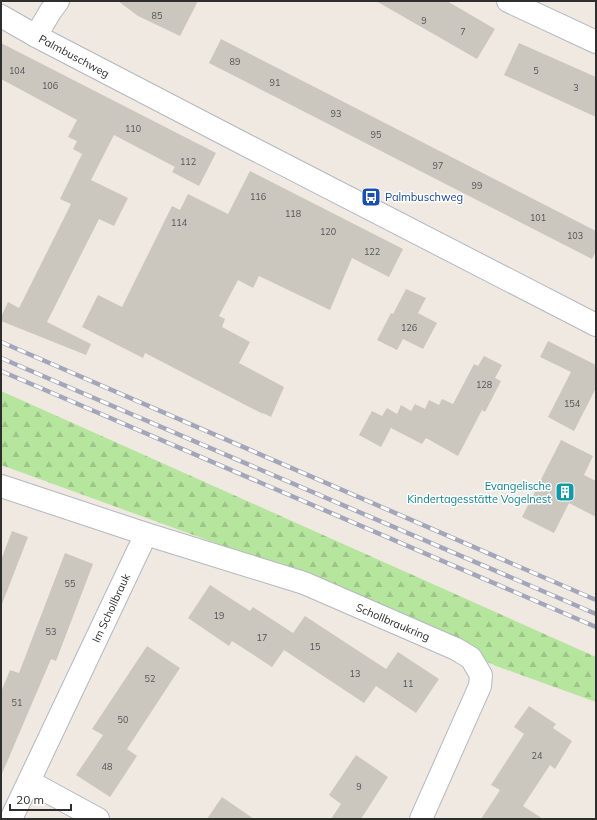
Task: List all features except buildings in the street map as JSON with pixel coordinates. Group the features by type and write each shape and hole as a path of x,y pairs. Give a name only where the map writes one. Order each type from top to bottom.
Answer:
{"street":[{"path":"36,36 58,1"},
{"path":"508,1 596,42"},
{"name":"Palmbuschweg","path":"1,16 36,36 594,320"},
{"path":"1,486 146,534"},
{"name":"Im Schollbrauk","path":"11,819 30,782 146,534"},
{"name":"Schollbraukring","path":"146,534 304,583 456,649 471,658 481,675 480,686 421,819"},
{"path":"30,782 98,819"}],"green space":[{"path":"1,391 596,657 596,702 496,666 306,576 1,465"}],"railway":[{"path":"1,342 596,600"},
{"path":"1,358 596,614"},
{"path":"1,371 596,627"}],"place":[{"name":"Palmbuschweg","path":"371,197"},
{"name":"Evangelische Kindertagesstätte Vogelnest","path":"565,492"}]}
